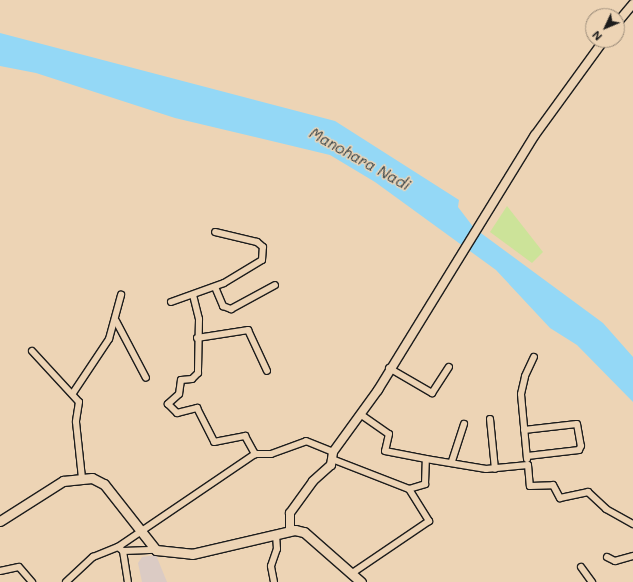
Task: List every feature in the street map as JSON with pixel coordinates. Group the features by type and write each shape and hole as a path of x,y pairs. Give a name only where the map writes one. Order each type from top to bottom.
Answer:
{"main road":[{"path":"0,521 55,485 82,478 104,484 156,550 192,554 276,535 290,529 304,532 361,582"}],"street":[{"path":"625,14 633,4"},
{"path":"290,529 290,513 332,456 390,368 487,216 535,136 598,48"},
{"path":"171,302 215,287 262,260 264,254 257,242 215,232"},
{"path":"215,287 223,306 231,309 275,285"},
{"path":"73,392 91,369 116,321 121,295"},
{"path":"193,295 198,319 196,338 198,373 192,378 181,380 179,394 169,400 170,409 177,413 197,408 214,442 245,436 255,454"},
{"path":"116,321 146,378"},
{"path":"196,338 248,330 266,372"},
{"path":"32,351 73,392 79,402 76,422 82,478"},
{"path":"534,357 525,376 521,394 530,486 553,485 560,498 588,492 606,510 633,524"},
{"path":"390,368 432,393 449,367"},
{"path":"360,414 389,434 385,451 395,454 403,452 426,459 495,469 528,465"},
{"path":"490,419 495,469"},
{"path":"452,462 464,424"},
{"path":"524,430 577,424 581,446 579,450 527,456"},
{"path":"66,582 93,557 118,547 255,454 271,454 306,441 332,456 409,490 429,521 351,574"},
{"path":"409,490 425,484 426,459"},
{"path":"274,582 271,566 277,549 276,535"},
{"path":"118,547 123,552 128,582"},
{"path":"123,552 156,550"},
{"path":"607,558 615,561 633,556"},
{"path":"0,571 18,567 32,582"},
{"path":"581,567 592,582"}],"shaded area":[{"path":"156,555 167,582 142,582 138,563 142,557"}],"green space":[{"path":"507,206 543,252 532,263 490,232"}],"water":[{"name":"Manohara Nadi","path":"0,33 335,121 459,200 458,207 474,228 603,323 633,357 633,402 577,345 550,328 496,270 375,182 330,155 175,118 36,73 0,66"}]}
